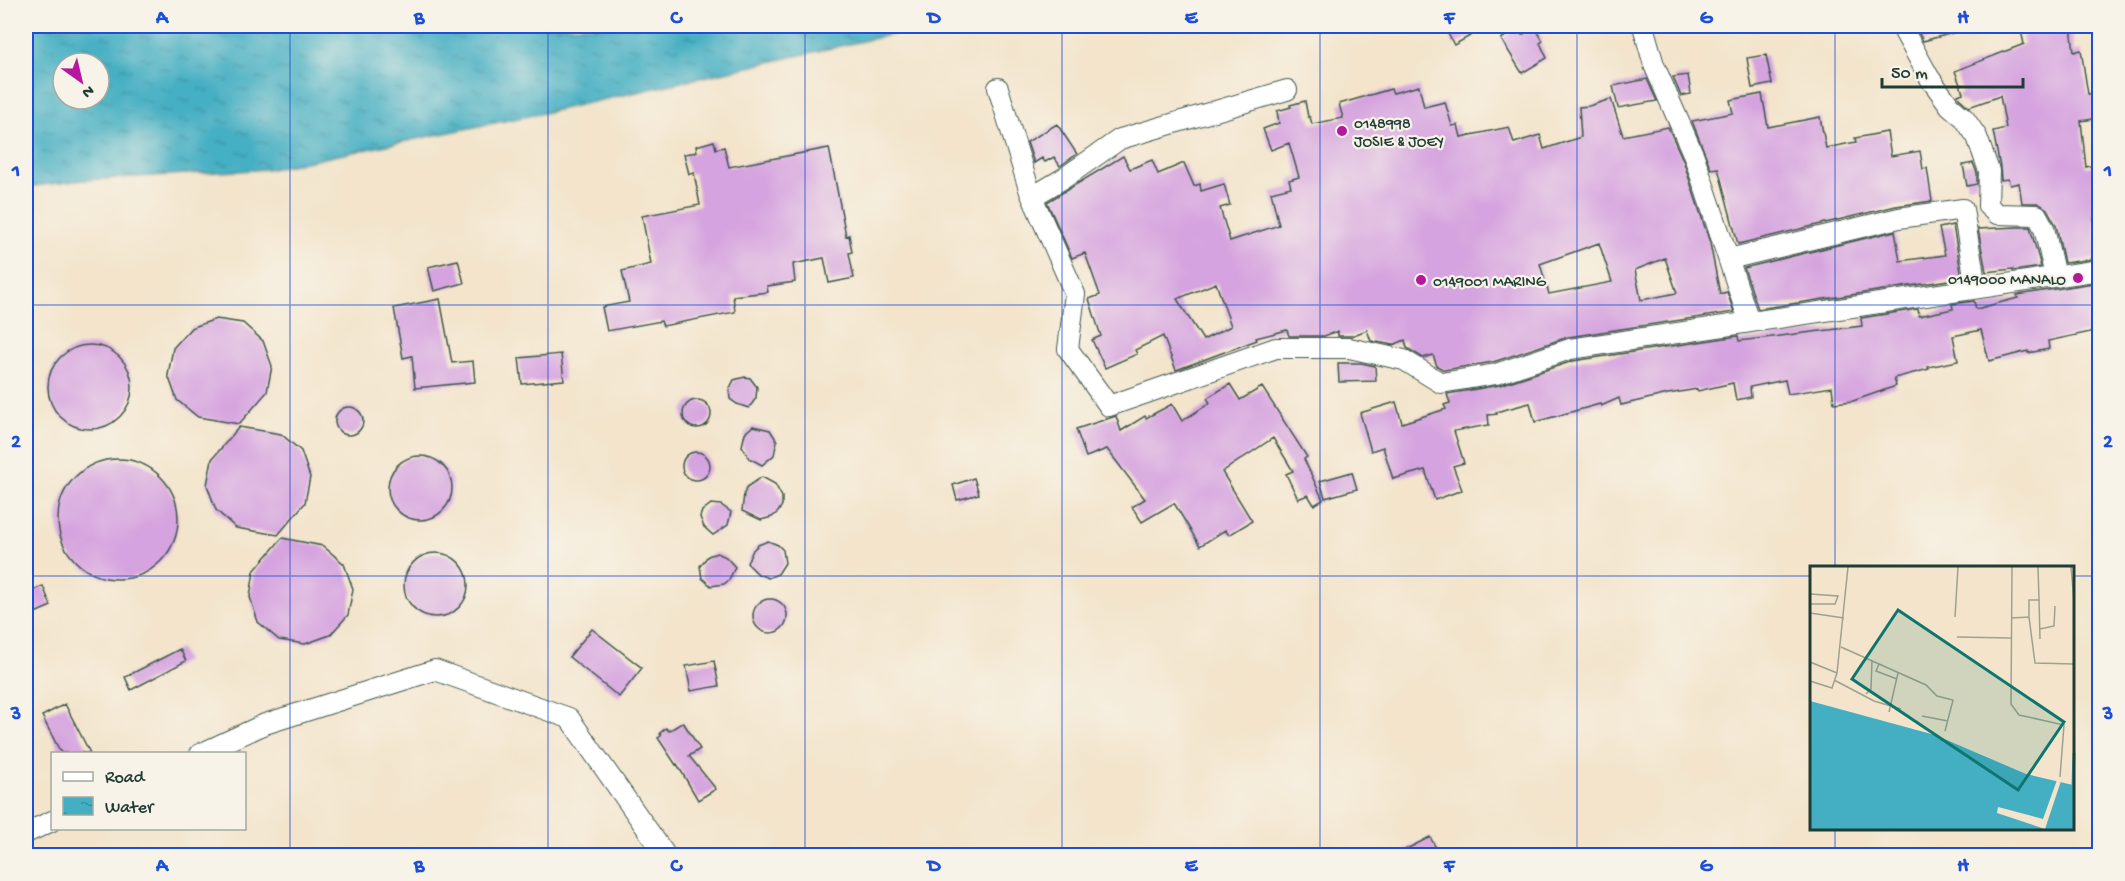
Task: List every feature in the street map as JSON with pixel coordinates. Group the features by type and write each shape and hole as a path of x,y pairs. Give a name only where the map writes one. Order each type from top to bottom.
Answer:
{"street":[{"path":"1643,26 1654,65 1694,156 1749,321"},
{"path":"1901,26 1929,78 1950,106 1964,118 1977,138 1989,171 1988,206 1997,214 2037,215 2044,228 2055,276"},
{"path":"998,88 1032,197 1075,294 1068,349 1109,406 1276,348 1349,348 1404,360 1441,383 1496,374 1570,349 2100,270"},
{"path":"1032,197 1120,140 1287,90"},
{"path":"1729,259 1899,218 1963,209 1976,288"},
{"path":"202,752 265,724 435,670 569,718 666,855"},
{"path":"26,833 51,821"}],"water":[{"path":"26,26 929,26 553,111 271,169 84,180 26,187"}],"building":[{"path":"1444,26 1464,26 1470,36 1454,45"},
{"path":"1915,26 1964,26 1964,30 1923,41"},
{"path":"2020,26 2071,26 2074,52 2081,50 2088,94 2100,93 2100,118 2081,121 2086,167 2100,164 2100,218 2094,219 2100,258 2064,263 2056,225 2047,209 2038,203 2022,203 2019,183 2010,185 2008,179 2001,180 1993,131 2006,128 2000,96 1969,107 1959,98 1958,95 1963,93 1955,71 2024,44"},
{"path":"1535,27 1543,41 1540,43 1547,58 1522,73 1501,39 1518,28 1522,35"},
{"path":"1766,55 1772,84 1752,88 1747,58"},
{"path":"1688,75 1691,94 1681,96 1673,77"},
{"path":"1647,79 1657,101 1618,108 1613,86"},
{"path":"1419,86 1424,107 1445,102 1452,126 1458,125 1461,137 1509,127 1514,143 1540,135 1544,149 1581,137 1579,107 1611,99 1623,136 1668,127 1683,160 1710,243 1720,294 1727,292 1734,312 1568,337 1493,362 1444,370 1437,366 1433,355 1423,358 1407,348 1405,340 1393,345 1371,341 1367,330 1351,336 1338,336 1338,331 1324,336 1289,336 1287,330 1256,338 1257,340 1176,370 1163,336 1135,350 1137,354 1105,368 1092,340 1101,336 1089,299 1100,295 1085,253 1072,258 1047,202 1123,156 1130,169 1152,160 1158,174 1184,163 1194,186 1200,184 1201,191 1224,184 1230,205 1220,208 1230,241 1279,225 1271,192 1291,187 1289,180 1299,177 1289,143 1271,150 1263,129 1279,123 1277,111 1305,101 1312,124 1343,118 1339,104 1391,89 1393,93","holes":["1599,243 1612,282 1549,294 1540,264","1665,258 1677,293 1641,300 1635,270","1216,283 1231,326 1203,340 1177,299"]},
{"path":"1762,94 1768,127 1820,117 1826,148 1856,142 1855,138 1887,132 1891,156 1920,151 1923,169 1927,168 1932,201 1896,206 1738,244 1718,168 1711,169 1692,121 1733,113 1730,100"},
{"path":"1057,124 1077,154 1060,166 1054,157 1045,162 1042,158 1034,163 1027,142"},
{"path":"714,141 716,149 724,147 729,167 829,148 846,236 849,235 852,252 849,253 854,278 829,283 824,258 793,264 795,282 767,286 768,292 733,296 735,312 663,326 661,321 607,331 602,307 629,302 622,271 651,264 642,216 700,205 694,173 689,174 684,154 697,152 696,146"},
{"path":"1973,163 1977,173 1977,184 1967,186 1963,165"},
{"path":"1953,225 1962,278 1758,309 1744,268 1895,231 1900,261 1945,255 1939,228"},
{"path":"2030,227 2041,267 1986,272 1978,229"},
{"path":"458,260 464,283 434,291 428,267"},
{"path":"2100,282 2100,330 2048,341 2049,349 2028,353 2028,351 1989,361 1981,330 1953,336 1958,361 1928,367 1929,369 1894,378 1896,386 1853,401 1834,403 1832,387 1788,394 1785,380 1750,387 1751,397 1736,400 1733,383 1621,405 1619,398 1601,406 1600,404 1535,422 1530,403 1496,412 1497,414 1488,415 1489,425 1454,431 1464,463 1453,466 1462,490 1435,500 1425,470 1393,479 1383,447 1371,451 1360,413 1396,402 1402,423 1446,409 1444,405 1450,403 1447,394 1500,385 1573,361 1738,336 1739,341 1862,326 1861,318 1918,309 1919,316 1953,309 1952,304 1974,301 1976,309 2018,298 2017,295"},
{"path":"440,299 452,363 473,361 475,382 415,388 412,356 403,358 394,308"},
{"path":"216,319 243,323 263,341 272,366 267,392 239,424 198,417 177,400 168,375 173,348 191,328"},
{"path":"90,345 106,348 120,357 129,371 132,387 129,403 120,417 106,426 90,429 74,426 60,417 51,403 48,387 51,371 60,357 74,348"},
{"path":"561,354 564,380 522,384 519,358"},
{"path":"1338,363 1361,363 1375,366 1376,381 1339,382"},
{"path":"750,378 757,387 756,398 749,408 730,399 729,390 734,380"},
{"path":"1230,384 1240,400 1262,387 1307,457 1304,459 1323,500 1314,505 1308,495 1298,499 1286,474 1293,471 1273,438 1222,472 1252,521 1229,535 1225,530 1200,546 1174,503 1142,522 1132,507 1145,499 1107,449 1086,457 1076,429 1116,416 1121,431 1145,416 1146,418 1172,404 1182,421 1210,403 1207,398"},
{"path":"697,400 707,404 711,414 707,424 697,428 687,424 683,414 687,404"},
{"path":"349,407 359,411 363,421 359,431 349,435 339,431 335,421 339,411"},
{"path":"753,426 770,430 777,441 774,455 762,465 749,458 742,446 745,433"},
{"path":"239,427 281,434 301,451 310,477 305,503 278,535 236,528 216,510 207,485 212,459"},
{"path":"696,452 706,456 710,466 706,476 696,480 686,476 682,466 686,456"},
{"path":"420,456 438,461 443,465 447,470 452,488 447,506 443,511 438,515 420,520 402,515 397,511 393,506 388,488 393,470 397,465 402,461"},
{"path":"118,459 141,464 160,477 173,496 178,519 173,542 160,561 141,574 118,579 95,574 76,561 63,542 58,519 63,496 76,477 95,464"},
{"path":"1352,472 1357,489 1325,498 1320,481"},
{"path":"762,477 775,484 782,497 782,505 772,517 761,520 742,511 747,487"},
{"path":"974,478 979,494 957,500 953,485"},
{"path":"711,504 721,505 731,512 728,525 713,535 704,527 700,517 702,511"},
{"path":"282,538 323,546 344,564 353,589 348,615 330,635 305,644 279,640 258,622 250,597 254,571"},
{"path":"768,541 783,550 785,563 778,574 768,578 758,574 747,563 753,550"},
{"path":"436,553 454,558 459,562 463,567 468,585 463,603 459,608 454,612 436,617 418,612 413,608 409,603 404,585 409,567 413,562 418,558"},
{"path":"717,553 726,557 735,567 729,580 724,584 711,586 702,578 700,566 708,556"},
{"path":"43,586 51,606 35,613 26,593"},
{"path":"770,599 782,604 787,616 782,628 770,633 758,628 753,616 758,604"},
{"path":"592,629 642,668 619,697 569,657"},
{"path":"180,649 186,661 131,690 125,677"},
{"path":"714,661 719,686 691,691 686,666"},
{"path":"65,704 89,752 60,752 42,716"},
{"path":"683,722 700,749 689,756 716,789 698,800 677,764 658,738 666,728 669,731"},
{"path":"1430,837 1440,855 1395,855"}],"place":[{"name":"0148998 JOSIE & JOEY","path":"1342,131"},
{"name":"0149000 MANALO","path":"2078,278"},
{"name":"0149001 MARING","path":"1421,280"}]}
